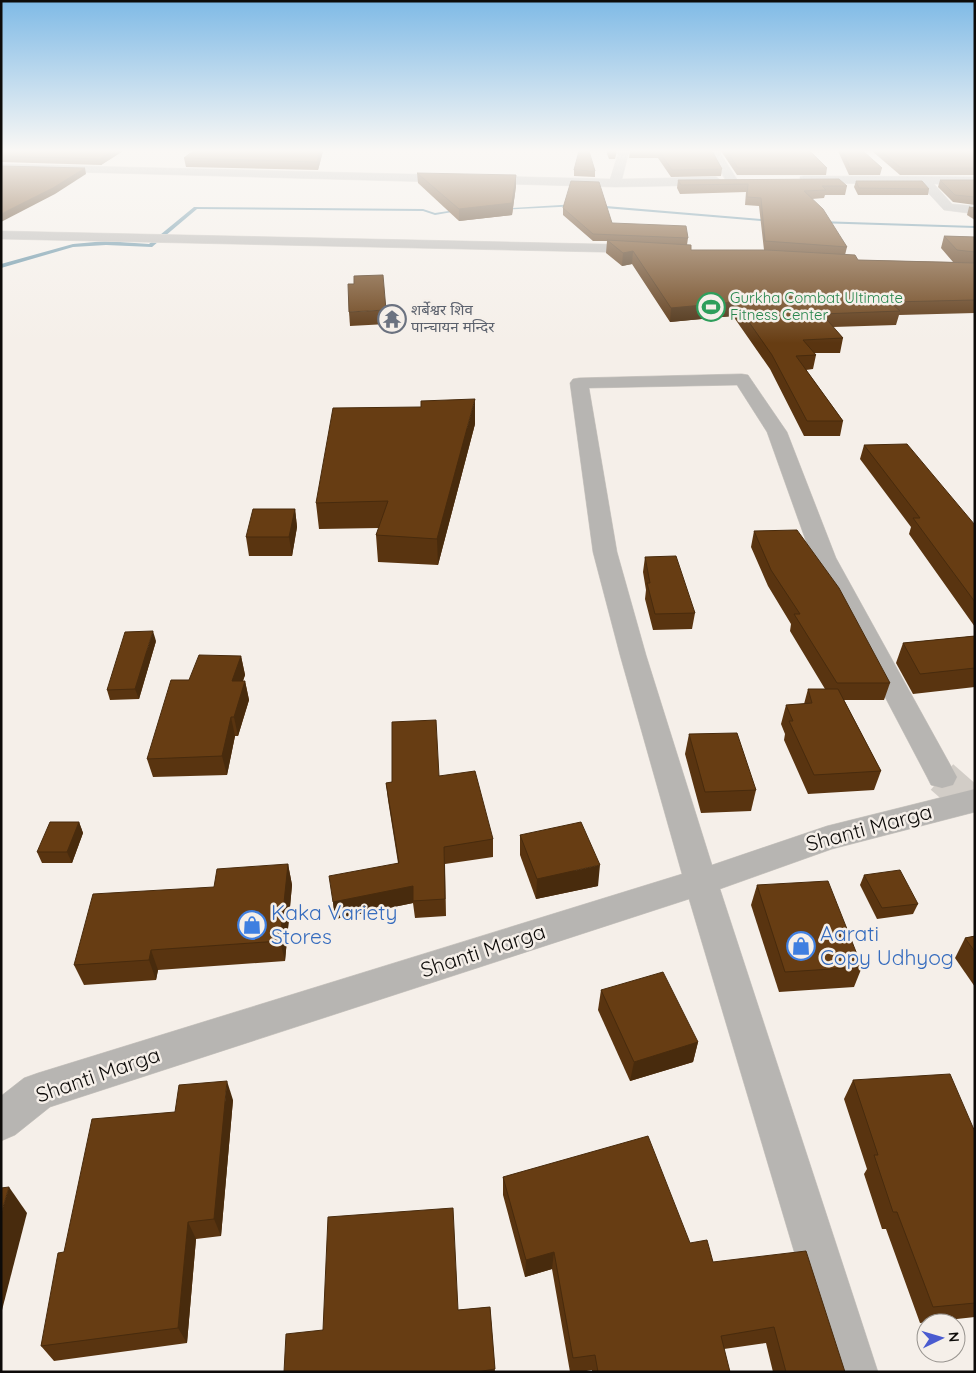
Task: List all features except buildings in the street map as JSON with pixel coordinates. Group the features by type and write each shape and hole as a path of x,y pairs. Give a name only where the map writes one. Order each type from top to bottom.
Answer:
{"street":[{"path":"1,235 663,250"},
{"path":"854,1372 701,882 604,552 579,383 742,379 777,432 824,558 942,777"},
{"name":"Shanti Marga","path":"1,1121 38,1092 701,882 827,838 975,800"}],"waterway":[{"path":"1,266 73,246 106,243 150,246 187,215"},
{"path":"703,215 774,221"},
{"path":"818,222 975,227"}],"tunnel":[{"path":"942,777 975,806"}],"place":[{"name":"Gurkha Combat Ultimate Fitness Center","path":"711,307"},
{"name":"शर्बेश्वर शिव पान्चायन मन्दिर","path":"392,319"},
{"name":"Kaka Variety Stores","path":"252,925"},
{"name":"Aarati Copy Udhyog","path":"801,946"}]}
